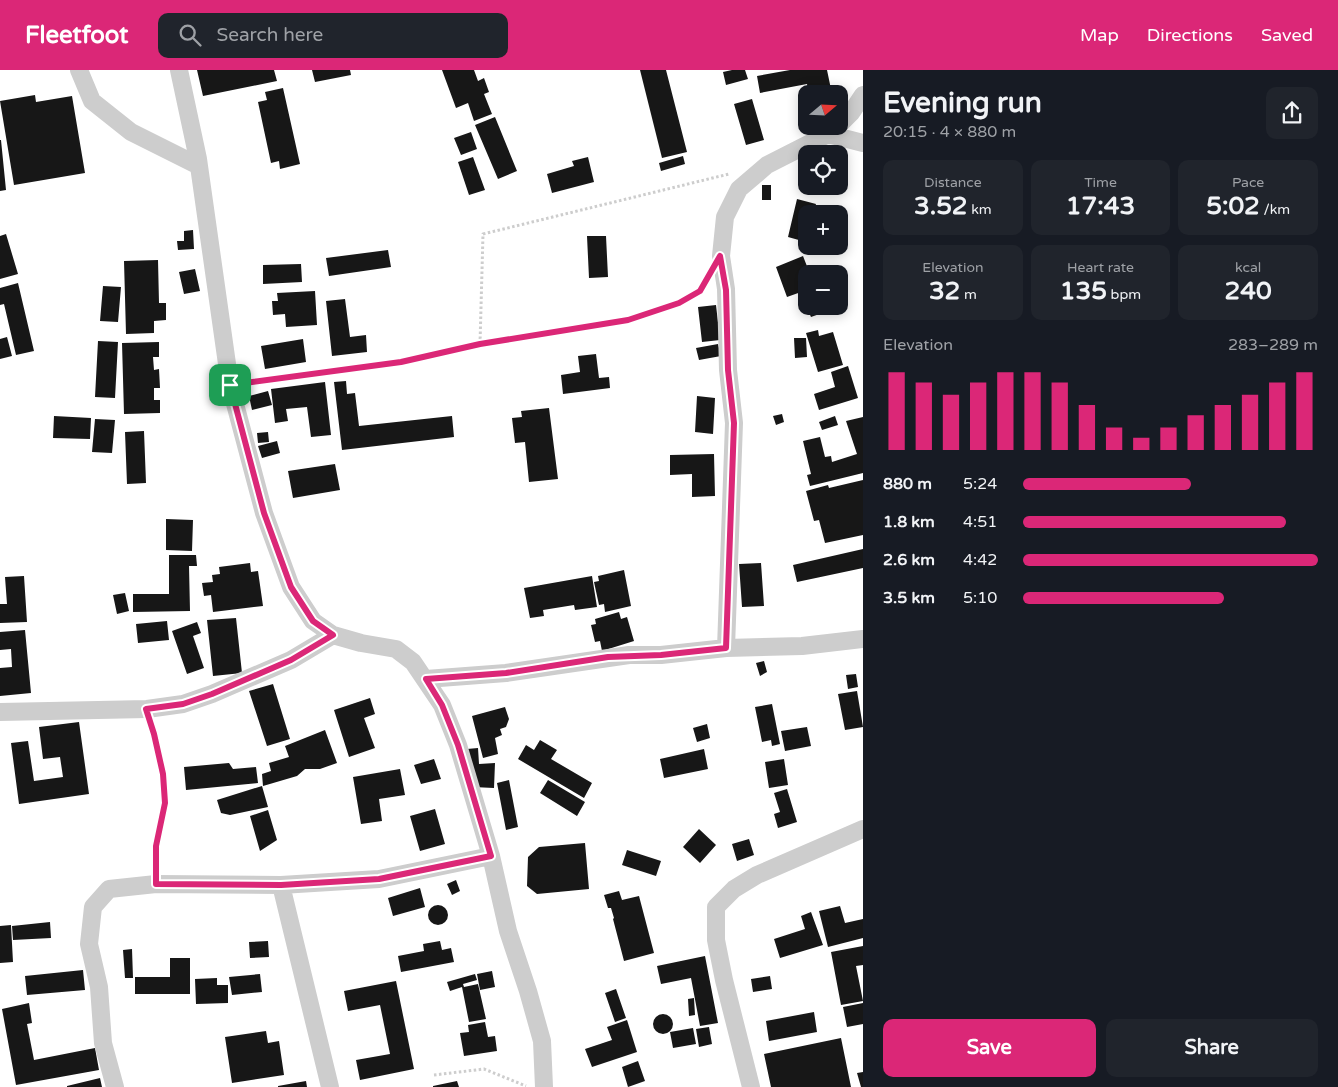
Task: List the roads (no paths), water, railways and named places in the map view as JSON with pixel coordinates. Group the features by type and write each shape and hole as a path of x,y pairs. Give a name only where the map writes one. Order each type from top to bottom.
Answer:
{"street":[{"path":"79,70 92,101 131,132 199,166"},
{"path":"179,70 199,166 230,385 264,513 291,587 313,621 333,635 361,643 396,649 413,662 442,705 458,745 491,856 508,931 542,1041 544,1087"},
{"path":"848,116 863,95"},
{"path":"726,648 734,423 728,370 726,290 720,256 724,217 738,189 766,164 822,135"},
{"path":"848,135 863,143"},
{"path":"0,712 146,709 183,704 212,694 291,660 333,635"},
{"path":"426,679 506,673 608,657 661,655 726,648 802,646 863,639"},
{"path":"751,1087 722,972 716,940 716,907 734,889 757,875 863,830"},
{"path":"115,1087 103,1043 99,986 89,944 93,907 109,889 156,884 281,885 379,879 491,856"},
{"path":"281,885 330,1087"}]}
